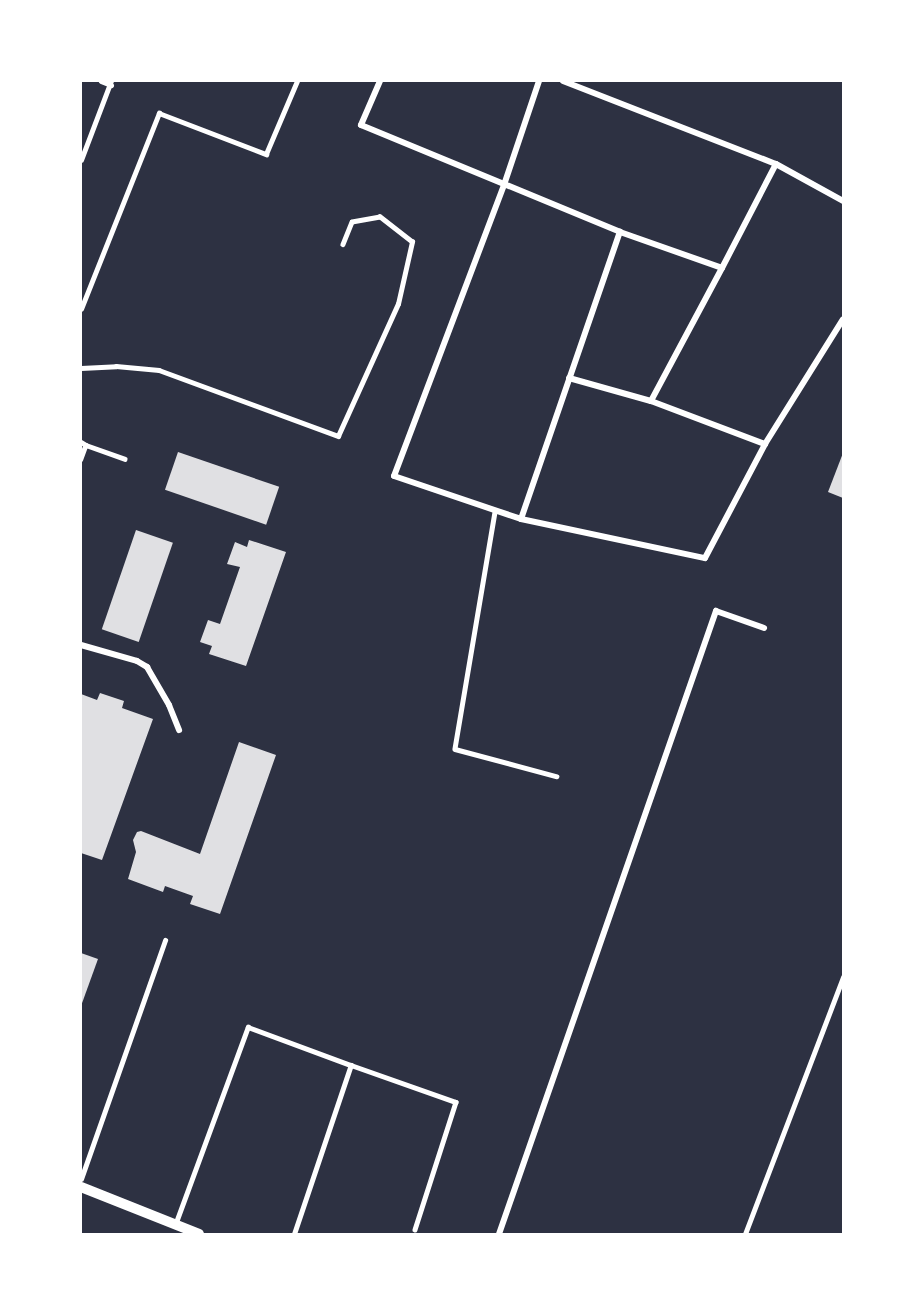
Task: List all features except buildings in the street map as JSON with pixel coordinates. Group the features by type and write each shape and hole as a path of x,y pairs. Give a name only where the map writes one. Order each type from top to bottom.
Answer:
{"street":[{"path":"380,81 361,125 620,232 722,268"},
{"path":"539,81 504,185 394,476 521,519 705,558 765,444 843,319"},
{"path":"563,81 776,164 843,201"},
{"path":"651,401 776,164"},
{"path":"521,519 620,232"},
{"path":"568,378 651,401 765,444"},
{"path":"499,1234 716,611 764,628"},
{"path":"81,645 147,667 169,705 179,730"},
{"path":"81,1187 200,1234"}],"lane":[{"path":"81,160 111,83 101,81"},
{"path":"81,309 159,113 266,154 297,81"},
{"path":"81,369 116,366 159,370 338,436 398,304 412,242 380,217 352,222 342,244"},
{"path":"81,459 83,444 125,459"},
{"path":"495,512 455,749 556,776"},
{"path":"81,1179 165,940"},
{"path":"745,1234 843,977"},
{"path":"175,1225 248,1027 456,1102 415,1230"},
{"path":"294,1234 351,1065"}]}
